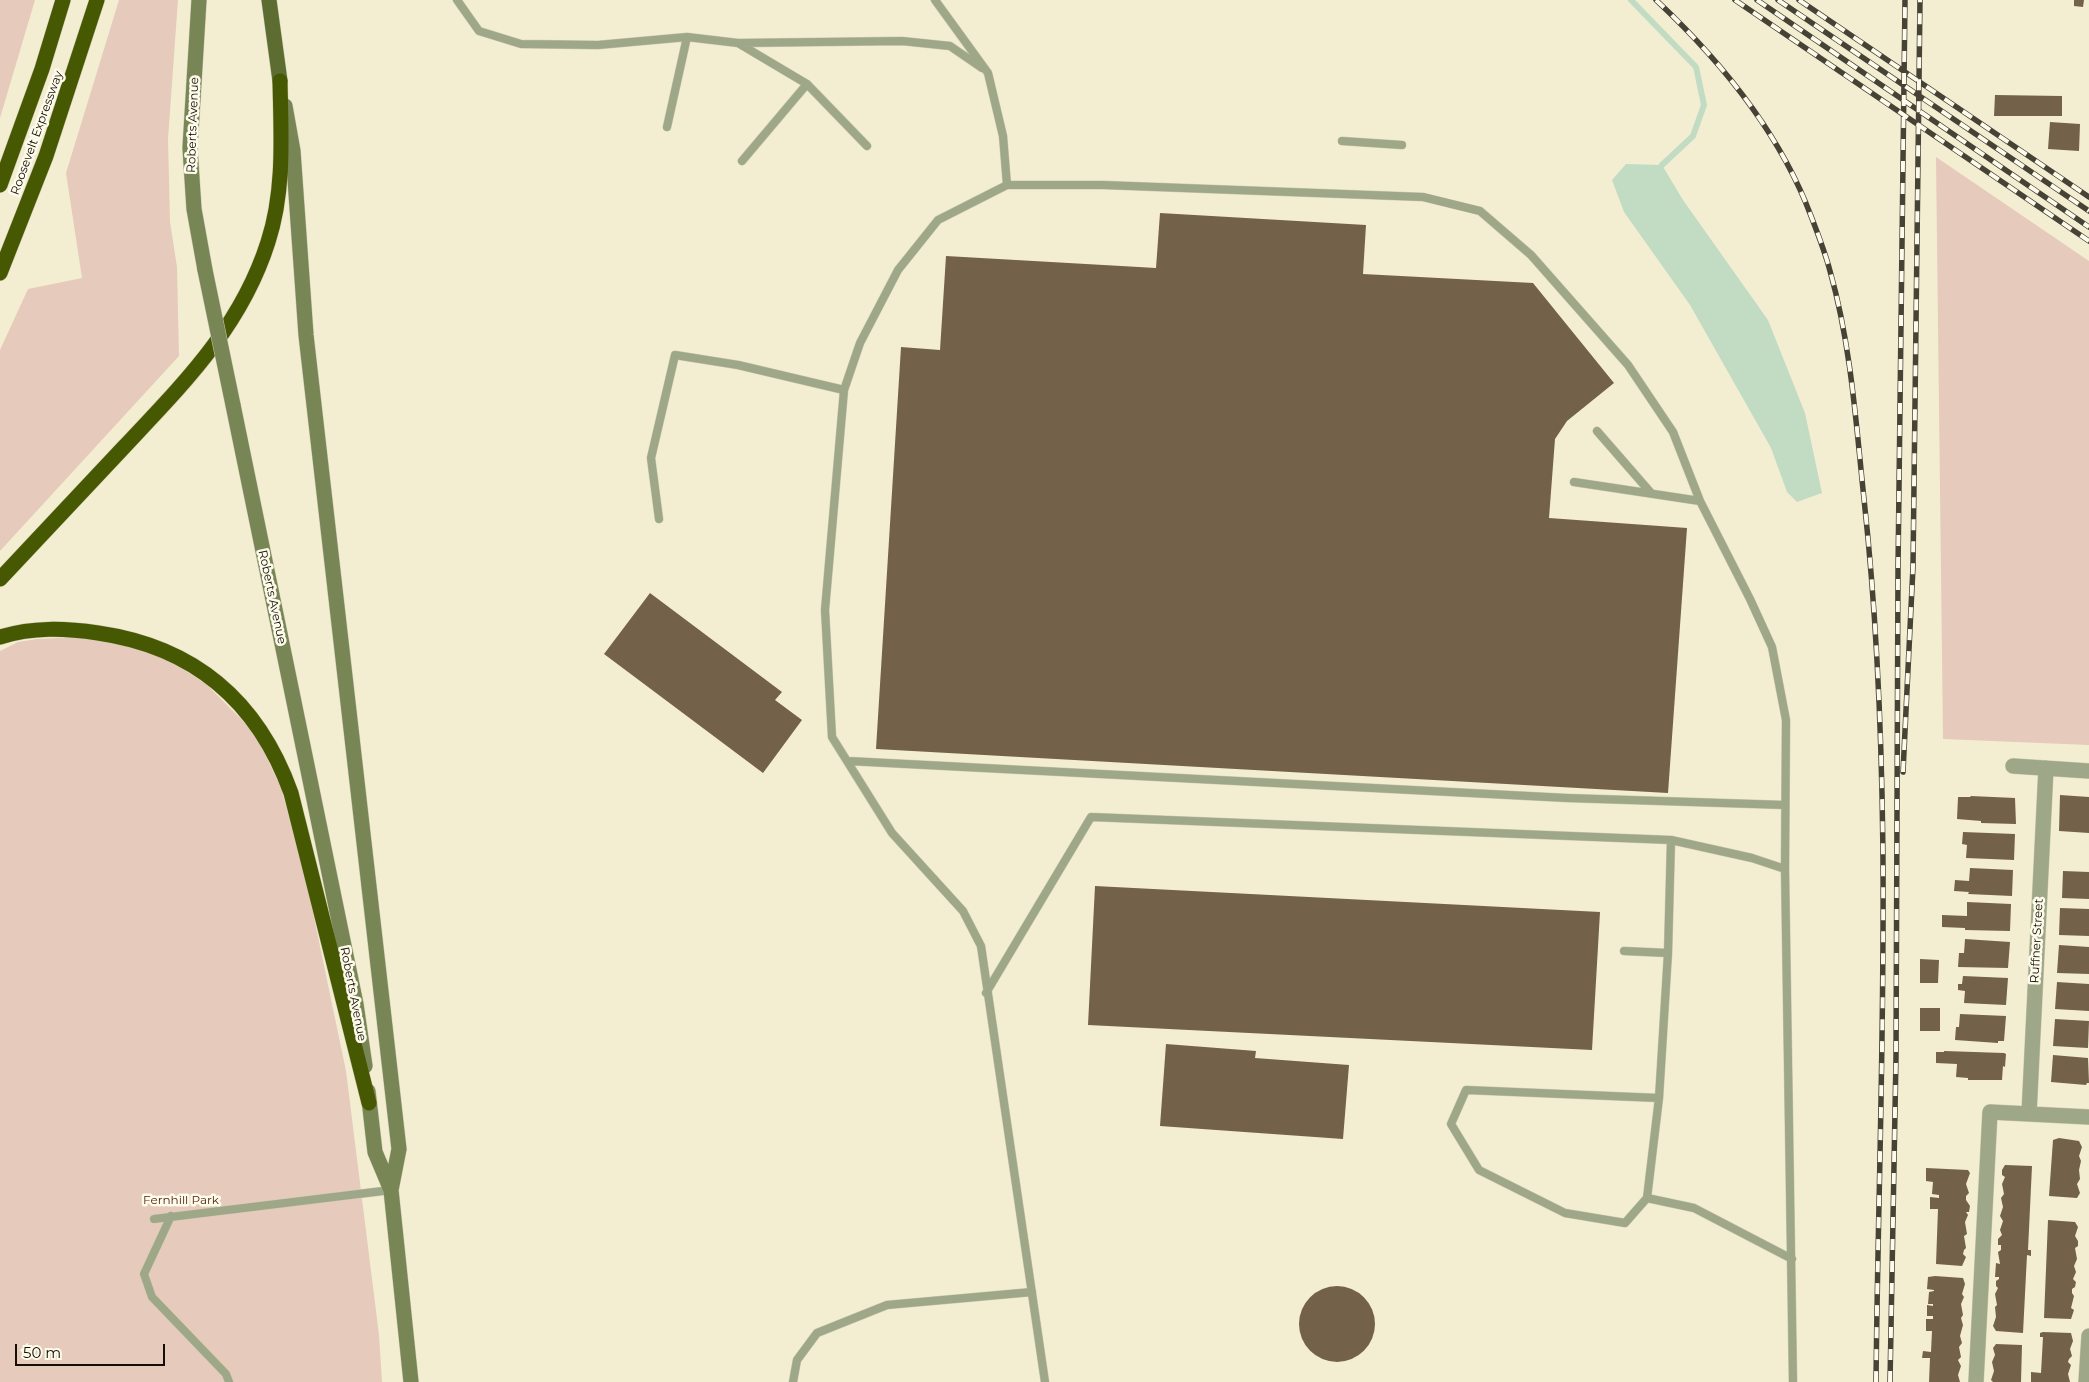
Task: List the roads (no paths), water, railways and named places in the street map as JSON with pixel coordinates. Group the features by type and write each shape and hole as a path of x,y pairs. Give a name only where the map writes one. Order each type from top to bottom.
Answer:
{"highway":[{"name":"Roosevelt Expressway","path":"0,185 42,69 63,0"},
{"name":"Roosevelt Expressway","path":"0,273 46,156 97,0"},
{"path":"0,579 194,372 228,326 244,300 269,240 276,206 281,146 280,81"},
{"path":"0,636 35,629 70,629 130,638 158,648 201,670 221,684 256,722 271,744 283,768 292,793 370,1103"}],"main road":[{"name":"Roberts Avenue","path":"199,0 190,148 194,209 356,1004 375,1152 391,1190 411,1382"},
{"name":"Roberts Avenue","path":"269,0 280,81 293,151 306,335 399,1149 391,1190"}],"street":[{"path":"2013,766 2089,771"},
{"name":"Ruffner Street","path":"2028,1114 2046,768"},
{"path":"1976,1382 1990,1112 2089,1117"},
{"path":"2086,1382 2089,1336"}],"lane":[{"path":"457,0 479,31 521,44 598,45 687,37 738,43 902,41 950,46 988,73"},
{"path":"935,0 988,73 1003,136 1007,185"},
{"path":"667,127 687,37"},
{"path":"738,43 806,84 867,146"},
{"path":"742,161 806,84"},
{"path":"1342,141 1402,145"},
{"path":"1045,1382 1000,1071 986,993 981,946 963,911 892,833 832,737 824,610 844,390 860,343 898,270 938,220 1007,185 1103,185 1423,197 1480,211 1531,255 1628,366 1673,432 1700,501 1772,647 1786,720 1785,869 1793,1382"},
{"path":"659,518 651,458 675,355 738,365 844,390"},
{"path":"1597,431 1650,493"},
{"path":"1574,482 1700,501"},
{"path":"848,762 1548,798 1786,805"},
{"path":"986,993 1091,817 1671,840 1752,858 1785,869"},
{"path":"1659,1098 1466,1090 1451,1124 1479,1170 1565,1213 1625,1223 1647,1198 1659,1098 1668,953 1671,840"},
{"path":"1624,950 1668,953"},
{"path":"154,1219 391,1190"},
{"path":"1647,1198 1694,1208 1792,1259"},
{"path":"171,1216 144,1274 149,1289 152,1297 226,1374 229,1382"},
{"path":"793,1382 797,1360 817,1333 887,1305 1032,1292"}],"waterway":[{"path":"1631,0 1696,67 1704,105 1693,136 1662,165"}],"railway":[{"path":"1656,0 1703,47 1725,73 1746,99 1783,156 1798,185 1826,257 1837,299 1848,356 1874,609 1880,719 1883,940 1876,1382"},
{"path":"1735,0 2089,241"},
{"path":"1757,0 2089,227"},
{"path":"1778,0 2089,211"},
{"path":"1799,0 2089,197"},
{"path":"1890,1382 1896,1057 1898,569 1905,0"},
{"path":"1903,772 1913,567 1920,0"}],"park label":[{"name":"Fernhill Park","path":"181,1200"}]}
